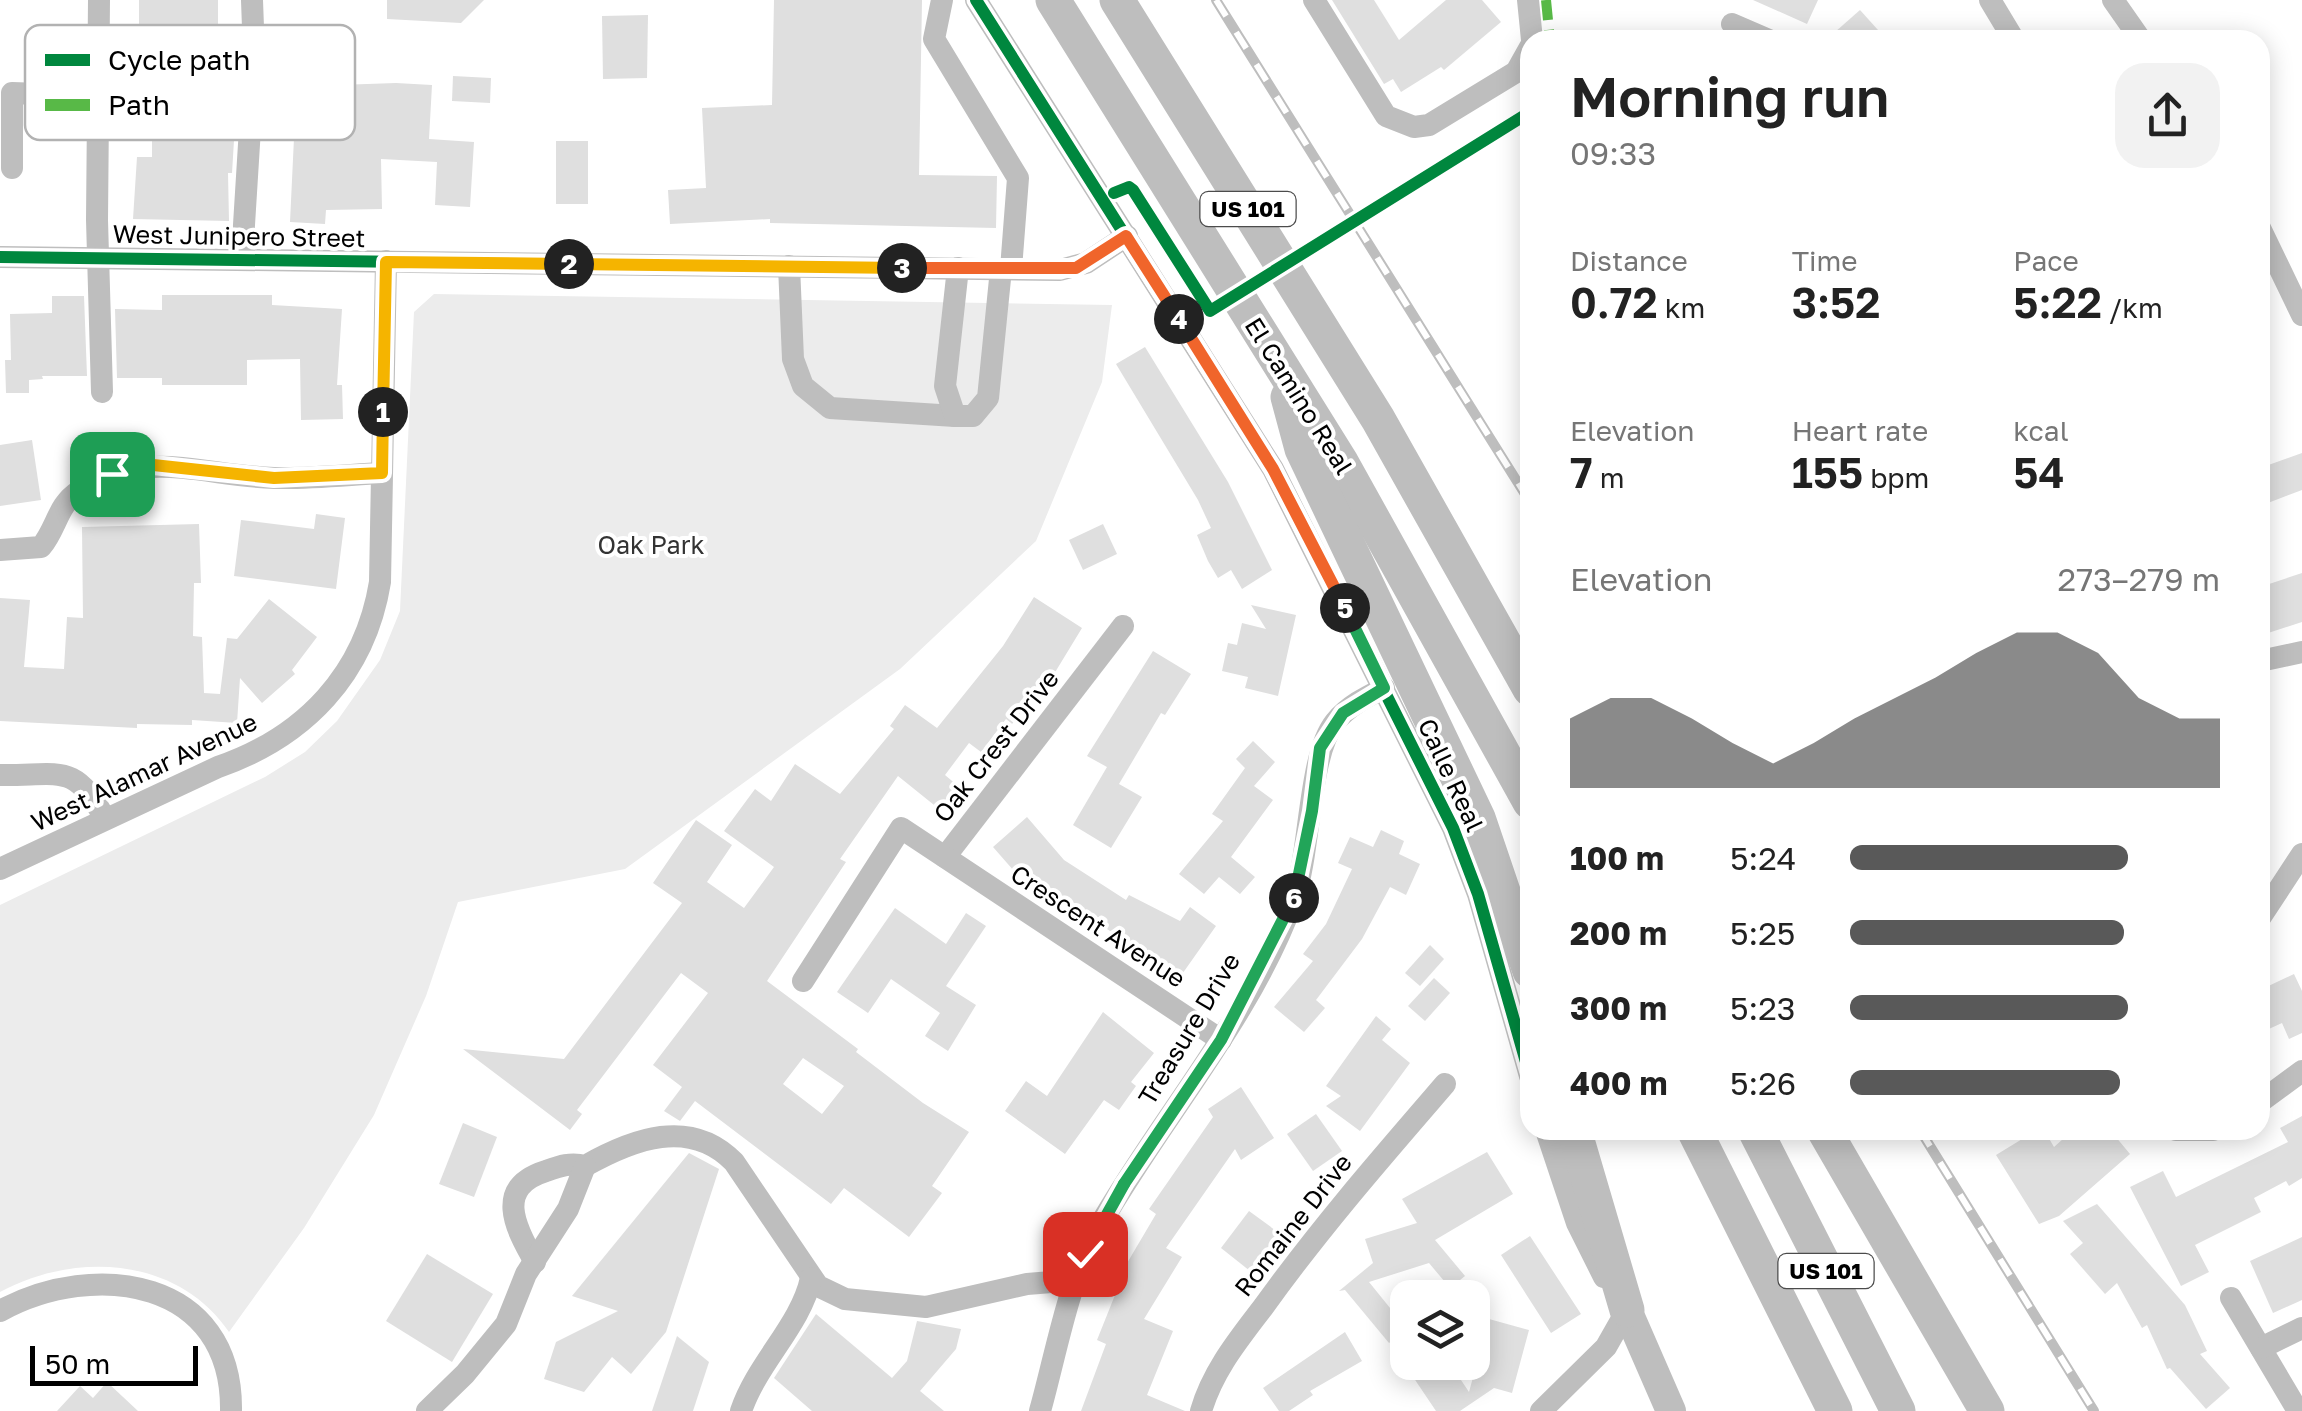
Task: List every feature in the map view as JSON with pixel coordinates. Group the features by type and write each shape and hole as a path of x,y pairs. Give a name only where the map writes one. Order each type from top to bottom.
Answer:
{"highway":[{"name":"El Camino Real","path":"1053,0 1388,541 1520,784"},
{"name":"US 101","path":"1118,0 1378,418 1520,671"},
{"path":"1278,362 1302,449 1478,818 1520,942"},
{"path":"1378,418 1520,640"},
{"path":"1577,1140 1627,1310"},
{"name":"US 101","path":"1699,1140 1835,1411"},
{"name":"US 101","path":"1760,1140 1898,1411"},
{"path":"1830,1140 1987,1411"}],"main road":[{"path":"1627,1310 1671,1411"}],"street":[{"path":"99,0 99,25"},
{"path":"252,0 253,25"},
{"path":"789,266 793,358 803,386 830,408 973,416 988,398 1018,178 934,39 942,0"},
{"name":"Calle Real","path":"976,0 1273,469 1453,828 1472,878 1520,1042"},
{"path":"1314,0 1386,116 1414,127 1429,125 1516,72 1520,65"},
{"path":"1528,0 1530,30"},
{"path":"1990,0 2008,30"},
{"path":"2113,0 2134,30"},
{"path":"1732,24 1746,30"},
{"path":"12,168 12,94 25,94"},
{"path":"98,140 102,392"},
{"path":"242,257 251,140"},
{"name":"West Junipero Street","path":"0,257 1076,268 1126,236"},
{"path":"2270,249 2302,315"},
{"name":"West Alamar Avenue","path":"0,868 284,737 333,692 362,647 374,617 380,582 386,262"},
{"path":"955,416 945,386 958,268"},
{"path":"0,550 41,547 51,534 60,507 79,490 144,464 274,478 382,473"},
{"name":"Oak Crest Drive","path":"803,981 900,828 944,858 1123,626"},
{"path":"2270,659 2302,652"},
{"name":"Treasure Drive","path":"1040,1411 1076,1280 1096,1232 1221,1040 1294,897 1320,748 1326,735 1354,704 1384,688"},
{"path":"0,775 75,778 86,785 105,819"},
{"path":"2270,903 2302,854"},
{"name":"Crescent Avenue","path":"944,858 1221,1040"},
{"path":"2270,1095 2302,1072"},
{"name":"Romaine Drive","path":"1201,1411 1220,1366 1286,1275 1338,1207 1445,1084"},
{"path":"427,1411 465,1374 506,1324 534,1262 568,1209 585,1166 623,1146 680,1133 708,1142 734,1162 811,1278 818,1286 845,1299 926,1307 1027,1284 1076,1280"},
{"path":"1541,1411 1606,1347 1627,1310 1614,1296 1577,1224 1549,1140"},
{"path":"534,1262 512,1208 516,1190 526,1178 544,1171 572,1162 585,1166"},
{"path":"741,1411 750,1385 806,1302 811,1278"},
{"path":"0,1311 69,1286 126,1286 168,1296 188,1309 215,1340 229,1384 230,1411"},
{"path":"2232,1298 2298,1411"},
{"path":"2261,1348 2302,1328"}],"green space":[{"name":"Oak Park","path":"434,294 1112,305 1102,382 1036,541 900,669 625,869 458,902 426,996 374,1115 304,1228 229,1332 208,1307 182,1288 124,1268 61,1270 0,1292 0,905 265,777 305,752 337,721 380,660 400,611 414,312"}],"building":[{"path":"139,0 218,0 218,25 139,25"},
{"path":"387,0 484,0 461,23 387,19"},
{"path":"774,0 922,0 919,175 997,176 996,228 770,223 770,219 670,224 668,190 706,188 702,108 772,105"},
{"path":"1332,0 1374,0 1399,40 1446,0 1482,0 1501,22 1444,70 1441,67 1401,92 1393,79 1384,84"},
{"path":"1753,0 1818,0 1807,24"},
{"path":"1860,10 1878,30 1837,30"},
{"path":"648,15 647,78 603,79 602,16"},
{"path":"453,76 491,78 490,103 452,101"},
{"path":"355,84 432,85 429,139 474,142 470,207 435,205 437,162 381,159 382,209 326,210 325,224 290,222 294,140 355,140"},
{"path":"152,140 234,140 232,173 228,173 229,221 133,219 137,157 152,157"},
{"path":"556,141 588,141 588,204 556,204"},
{"path":"162,295 272,295 272,305 342,309 337,385 342,385 343,419 301,420 300,359 247,360 247,385 162,385 162,378 117,378 115,309 162,310"},
{"path":"52,296 84,296 87,376 42,376 43,379 29,380 29,393 6,393 5,360 11,360 10,314 52,313"},
{"path":"1145,347 1228,482 1272,570 1242,589 1231,570 1218,578 1208,561 1197,535 1211,528 1198,500 1116,364"},
{"path":"32,440 41,500 0,506 0,445"},
{"path":"2302,453 2302,490 2270,502 2270,464"},
{"path":"316,514 345,518 336,589 234,576 241,520 314,529"},
{"path":"199,524 201,583 194,583 193,636 202,637 204,693 220,694 227,638 237,639 269,599 317,637 292,670 295,674 262,703 240,678 237,723 192,720 192,725 137,724 137,728 0,721 0,598 30,600 24,667 64,669 67,617 83,618 82,527"},
{"path":"1103,524 1117,554 1083,570 1069,540"},
{"path":"2302,573 2302,622 2270,632 2270,584"},
{"path":"1034,597 1082,628 1054,674 1012,724 1006,719 981,752 969,743 945,775 958,786 939,809 898,776 840,859 846,862 767,981 923,1103 969,1132 932,1186 942,1193 909,1237 844,1188 831,1204 695,1101 680,1121 664,1111 682,1087 653,1065 708,993 681,973 577,1110 582,1114 570,1130 463,1049 564,1059 682,903 653,883 696,820 732,845 707,882 744,908 774,867 724,831 755,789 771,801 795,764 840,794 894,729 890,726 905,705 937,728 1003,646","holes":["803,1058 844,1086 822,1114 783,1084"]},
{"path":"1251,605 1296,615 1278,696 1245,688 1248,677 1222,671 1228,643 1237,645 1242,623 1266,629"},
{"path":"1153,651 1191,674 1165,715 1161,713 1119,784 1142,797 1111,848 1073,825 1107,767 1087,756"},
{"path":"1253,741 1275,762 1254,786 1273,800 1231,857 1255,877 1240,894 1219,877 1204,894 1179,874 1223,821 1212,814 1245,768 1236,759"},
{"path":"1027,817 1064,860 1126,900 1129,895 1180,921 1190,907 1216,926 1173,987 1147,968 1156,955 1014,871 993,847"},
{"path":"1381,830 1404,841 1399,854 1420,864 1406,895 1390,887 1362,939 1316,1000 1325,1008 1304,1032 1274,1007 1313,961 1303,954 1326,924 1352,869 1338,863 1350,837 1373,847"},
{"path":"895,908 946,944 966,913 986,926 946,986 976,1005 948,1051 925,1036 940,1013 891,979 868,1013 837,992"},
{"path":"1430,945 1444,959 1420,986 1405,973"},
{"path":"2294,974 2302,991 2302,1033 2289,1039 2282,1023 2270,1028 2270,985"},
{"path":"1434,978 1450,993 1425,1021 1408,1006"},
{"path":"1103,1012 1154,1053 1131,1082 1136,1086 1119,1110 1104,1100 1065,1154 1005,1111 1026,1081 1047,1096"},
{"path":"1376,1016 1391,1029 1382,1040 1410,1063 1360,1131 1326,1106 1341,1096 1326,1086"},
{"path":"1241,1087 1274,1138 1241,1160 1235,1149 1166,1248 1182,1257 1144,1319 1173,1331 1147,1395 1185,1411 1081,1411 1106,1344 1097,1340 1115,1295 1110,1292 1156,1214 1149,1209 1213,1117 1208,1109"},
{"path":"1316,1114 1342,1151 1313,1171 1287,1134"},
{"path":"2302,1116 2302,1178 2289,1186 2286,1181 2254,1198 2261,1212 2195,1245 2209,1272 2181,1286 2130,1187 2163,1171 2176,1197 2288,1142 2280,1128"},
{"path":"463,1123 497,1137 474,1197 439,1184"},
{"path":"2021,1140 2050,1140 2054,1147 2062,1140 2118,1140 2130,1154 2059,1216 2039,1224 1996,1155"},
{"path":"1487,1152 1513,1194 1435,1240 1465,1276 1460,1280 1443,1280 1429,1263 1369,1282 1390,1308 1389,1343 1345,1290 1339,1291 1373,1263 1365,1239 1417,1223 1402,1199"},
{"path":"689,1153 719,1169 666,1332 631,1374 612,1357 584,1392 544,1379 556,1342 618,1311 572,1296"},
{"path":"2097,1204 2185,1305 2207,1351 2200,1354 2230,1388 2206,1409 2167,1369 2147,1325 2142,1328 2117,1283 2105,1294 2070,1254 2083,1243 2063,1221"},
{"path":"1249,1211 1279,1233 1250,1271 1221,1248"},
{"path":"1530,1236 1581,1314 1551,1333 1501,1255"},
{"path":"2302,1237 2302,1300 2273,1313 2250,1261"},
{"path":"427,1254 493,1294 452,1362 386,1321"},
{"path":"816,1314 892,1378 907,1361 917,1321 961,1329 956,1349 920,1391 944,1411 812,1411 774,1378"},
{"path":"1490,1319 1529,1330 1512,1393 1494,1388 1460,1411 1436,1411 1415,1380 1461,1380 1469,1392 1472,1380 1490,1380"},
{"path":"1345,1332 1362,1361 1310,1391 1313,1395 1289,1411 1279,1411 1263,1388"},
{"path":"677,1336 709,1362 693,1411 652,1411"},
{"path":"107,1382 138,1411 57,1411 80,1386 93,1398"}],"railway":[{"path":"1216,0 1520,486"},
{"path":"1926,1140 2094,1411"}],"marked path":[{"path":"1546,0 1549,30"}],"cycle path":[{"path":"976,0 1273,469 1453,828 1478,894 1520,1041"},
{"path":"1114,193 1129,187 1133,190 1210,311 1520,118"},
{"path":"0,257 1060,270 1086,263 1127,236"}],"route":[{"path":"112,474 144,464 274,478 382,473 386,262 1060,270 1086,264 1126,236 1273,469 1384,688 1354,704 1326,735 1320,748 1294,897 1221,1040 1140,1159 1085,1254"}]}
